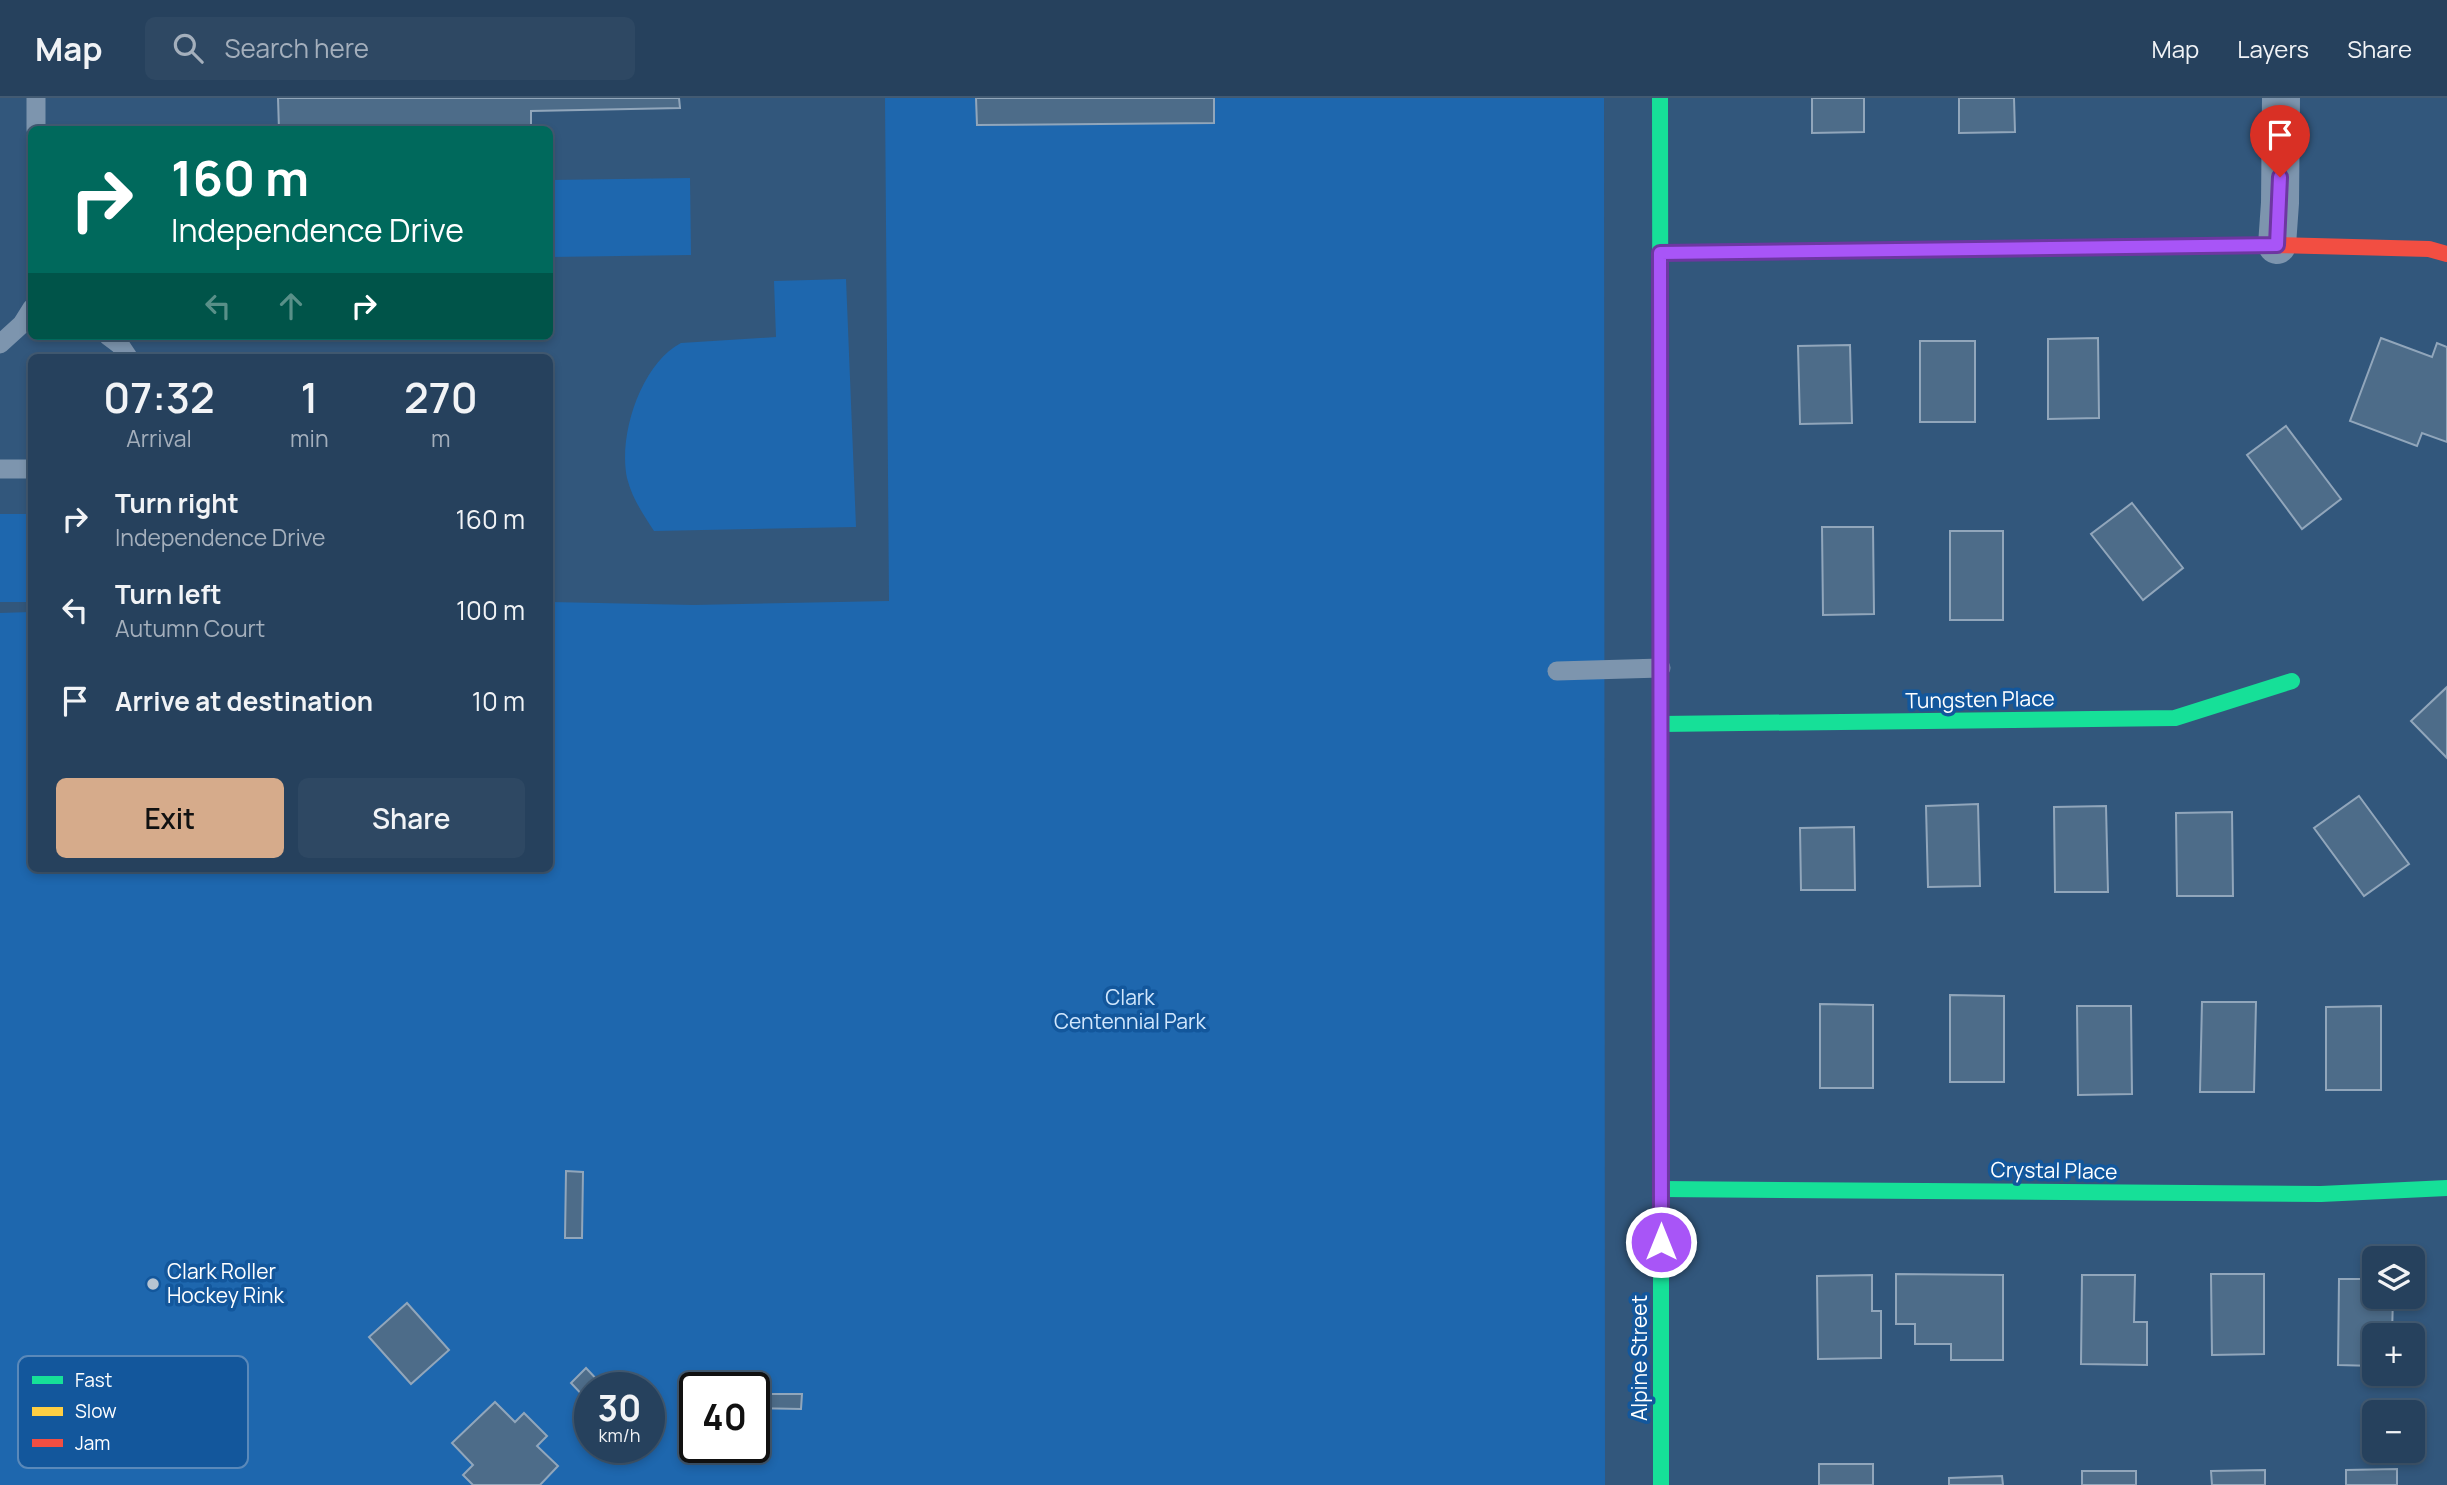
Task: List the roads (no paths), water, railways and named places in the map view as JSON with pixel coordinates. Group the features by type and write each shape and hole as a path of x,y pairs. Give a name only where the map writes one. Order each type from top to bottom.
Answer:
{"street":[{"name":"Alpine Street","path":"1660,98 1661,1485"},
{"path":"2277,245 2281,98"},
{"path":"1660,253 2277,245 2429,249 2447,254"},
{"name":"Tungsten Place","path":"1661,724 2175,718 2292,681"},
{"name":"Crystal Place","path":"1661,1189 2321,1194 2447,1188"}],"lane":[{"path":"36,98 36,126"},
{"path":"0,344 22,324 28,314"},
{"path":"113,340 126,354"},
{"path":"0,469 28,469"},
{"path":"1557,671 1661,668"}],"place":[{"name":"Clark Roller Hockey Rink","path":"153,1284"}],"park label":[{"name":"Clark Centennial Park","path":"1130,1010"}]}
